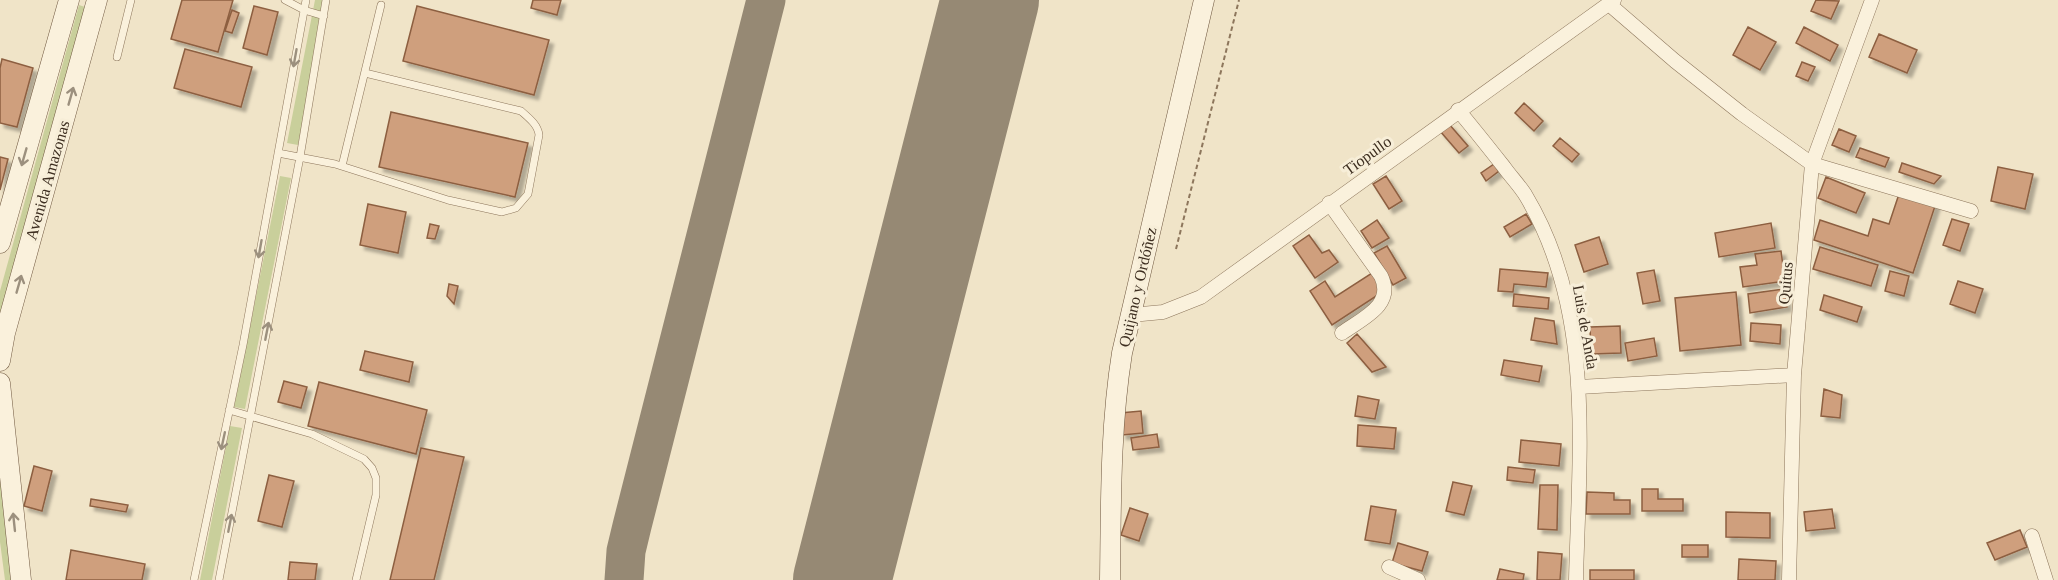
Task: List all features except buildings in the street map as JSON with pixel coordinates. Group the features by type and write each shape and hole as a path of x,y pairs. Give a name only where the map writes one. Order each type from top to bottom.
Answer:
{"main road":[{"name":"Avenida Amazonas","path":"0,243 69,0"},
{"name":"Avenida Amazonas","path":"0,361 2,333 97,0"},
{"name":"Quijano y Ordóñez","path":"1110,580 1111,472 1115,396 1122,353 1204,0"},
{"path":"0,383 21,580"}],"street":[{"name":"Quitus","path":"1789,580 1794,375 1812,164 1872,0"},
{"name":"Tiopullo","path":"1131,315 1163,312 1201,297 1458,110 1612,2"},
{"path":"1612,2 1675,61 1812,164 1971,211"},
{"name":"Luis de Anda","path":"1458,110 1526,195 1545,234 1564,288 1579,387 1576,580"},
{"path":"1329,203 1385,284 1385,294 1381,304 1342,333"},
{"path":"1579,387 1794,375"},
{"path":"2032,536 2046,580"},
{"path":"1389,567 1418,580"}],"lane":[{"path":"117,57 131,0"},
{"path":"285,0 304,10 324,16"},
{"path":"194,580 229,410 306,0"},
{"path":"219,580 300,157 326,0"},
{"path":"342,166 381,4"},
{"path":"278,153 342,166 448,200 495,212 516,208 525,199 530,188 539,135 533,121 521,111 365,73"},
{"path":"229,410 312,435 364,459 372,468 376,478 376,495 356,580"}],"path":[{"path":"1176,249 1239,0"}],"green space":[{"path":"315,0 327,0 298,145 287,143"},
{"path":"79,5 85,7 0,327 0,291"},
{"path":"280,176 291,178 245,409 234,407"},
{"path":"230,426 242,428 212,580 200,580"},
{"path":"0,463 15,580 5,580 0,542"}],"taxiway":[{"path":"624,580 626,551 632,526 766,0"}],"runway":[{"path":"842,580 990,0"}]}
